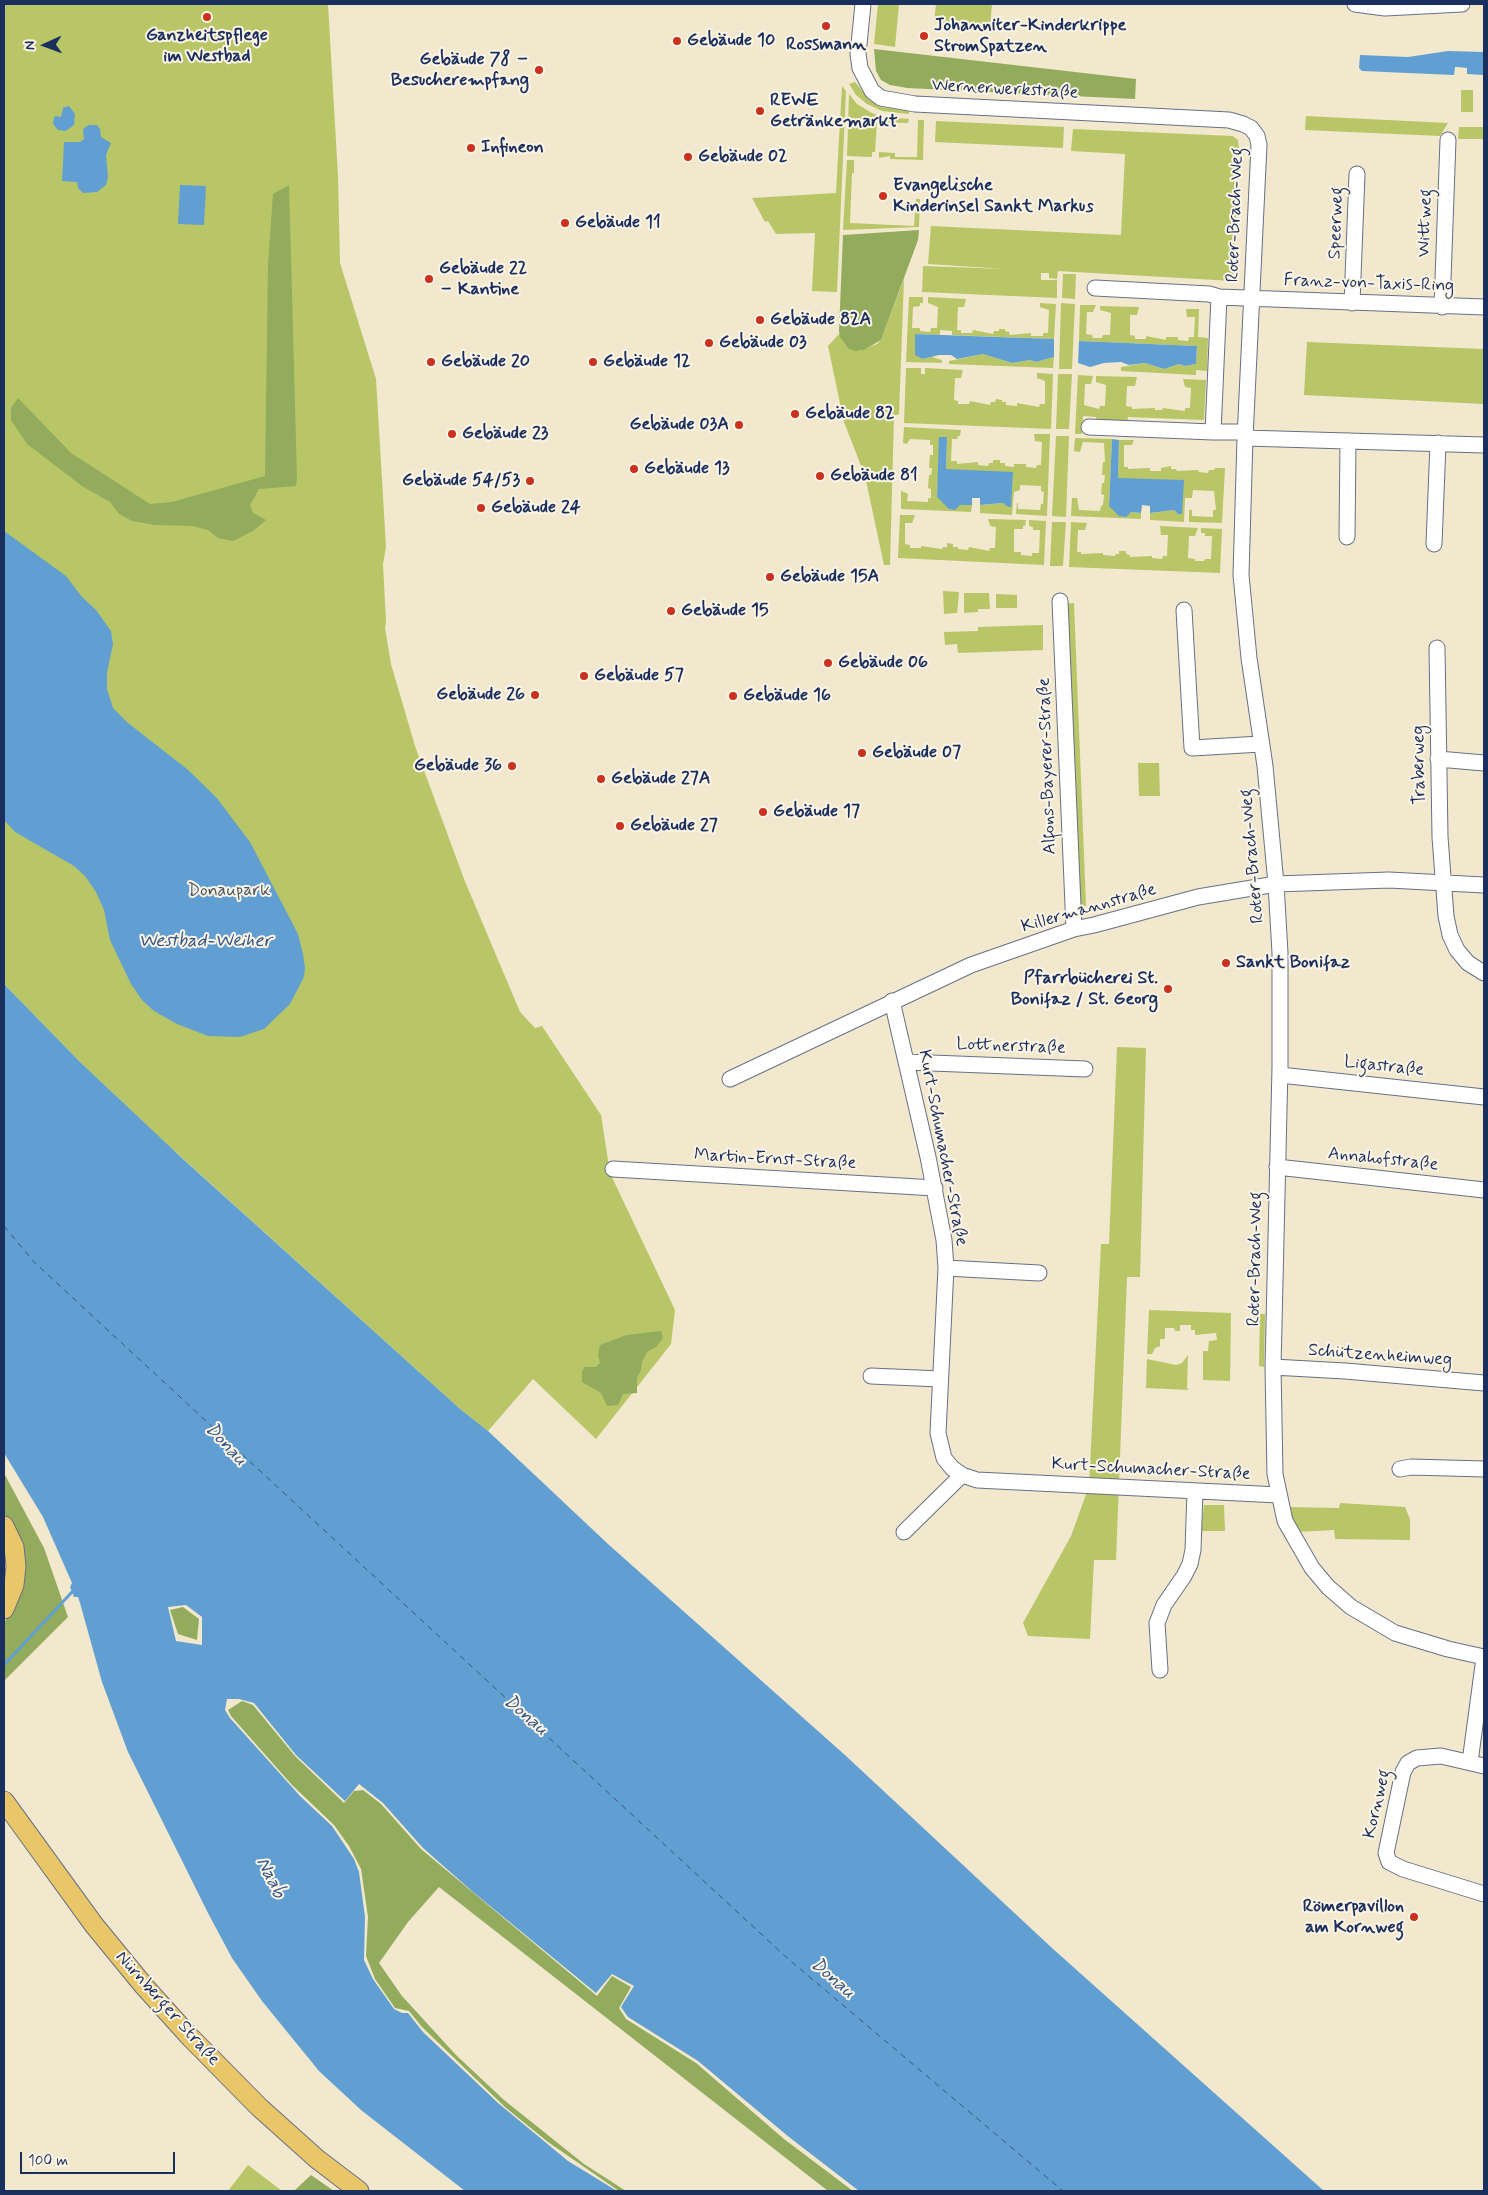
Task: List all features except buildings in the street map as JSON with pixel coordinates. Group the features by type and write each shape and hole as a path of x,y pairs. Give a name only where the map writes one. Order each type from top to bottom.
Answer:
{"main road":[{"path":"4,1526 14,1547 16,1566 14,1585 4,1609"},
{"name":"Nürnberger Straße","path":"4,1801 94,1925 150,1993 259,2106 317,2159 359,2191"}],"street":[{"name":"Wernerwerkstraße","path":"863,4 858,54 860,68 872,91 882,98 915,104 1229,120"},
{"path":"1355,4 1385,8 1460,4"},
{"name":"Roter-Brach-Weg","path":"1229,120 1251,128 1257,136 1259,145 1245,435 1241,576 1276,884 1280,953 1280,1074 1273,1368 1274,1474 1285,1521 1312,1568 1328,1587 1351,1607 1372,1621 1395,1632 1448,1649 1484,1657"},
{"name":"Wittweg","path":"1442,307 1448,140"},
{"name":"Speerweg","path":"1352,303 1357,174"},
{"name":"Roter-Brach-Weg","path":"1095,288 1209,294 1219,298 1252,299"},
{"name":"Roter-Brach-Weg","path":"1213,432 1219,298"},
{"name":"Franz-von-Taxis-Ring","path":"1252,299 1484,307"},
{"path":"1089,427 1213,432 1348,441 1484,445"},
{"path":"1347,537 1348,441"},
{"path":"1434,544 1438,443"},
{"name":"Alfons-Bayerer-Straße","path":"1060,601 1074,929"},
{"path":"1184,610 1192,748 1261,744"},
{"name":"Traberweg","path":"1437,648 1438,759 1443,882 1450,935 1457,950 1468,963 1484,972"},
{"path":"1438,759 1484,763"},
{"name":"Killermannstraße","path":"730,1079 971,965 1074,929 1198,897 1276,884 1389,880 1484,885"},
{"name":"Kurt-Schumacher-Straße","path":"892,1001 944,1240 946,1268 938,1433 944,1458 952,1468 962,1475 976,1480 1279,1495"},
{"name":"Lottnerstraße","path":"906,1062 1085,1069"},
{"name":"Ligastraße","path":"1280,1074 1484,1097"},
{"name":"Annahofstraße","path":"1277,1167 1484,1190"},
{"name":"Martin-Ernst-Straße","path":"612,1169 934,1188"},
{"path":"946,1268 1039,1273"},
{"name":"Schützenheimweg","path":"1273,1368 1345,1371 1484,1383"},
{"path":"872,1376 940,1380"},
{"path":"1400,1469 1411,1467 1484,1469"},
{"path":"904,1532 962,1475"},
{"path":"1160,1670 1156,1623 1164,1605 1190,1564 1193,1550 1195,1491"},
{"path":"1477,1764 1484,1657"},
{"name":"Kornweg","path":"1477,1764 1441,1756 1417,1758 1408,1763 1403,1772 1386,1853 1389,1862 1402,1870 1484,1894"}],"green space":[{"name":"Donaupark","path":"4,4 328,4 338,176 340,263 376,379 386,547 383,564 385,628 391,664 415,746 464,879 520,1012 535,1028 542,1026 601,1115 610,1173 675,1310 671,1344 596,1439 533,1379 488,1431 459,1408 158,1136 80,1062 4,984"},
{"path":"878,4 899,4 895,47 874,44"},
{"path":"936,4 992,4 990,27 934,22"},
{"path":"874,49 1136,79 1135,99 907,88 890,85 881,80 876,71"},
{"path":"855,82 871,101 883,107 909,109 909,114 882,111 867,104 856,95 849,84"},
{"path":"842,86 846,91 837,292 812,291 815,233 776,234 768,221 765,222 752,198 836,193"},
{"path":"1461,90 1473,90 1473,112 1461,112"},
{"path":"849,94 857,104 872,113 882,117 909,119 908,123 877,122 875,152 872,152 872,157 847,156"},
{"path":"1306,116 1448,123 1440,136 1305,130"},
{"path":"918,120 924,120 923,160 890,159 890,156 879,158 879,152 895,153 895,157 917,157"},
{"path":"936,121 1064,127 1063,148 935,142"},
{"path":"1459,127 1484,127 1484,139 1458,139"},
{"path":"1073,129 1233,136 1238,140 1233,281 1058,271 1057,279 1049,278 1049,273 1041,273 1041,280 1057,280 1057,298 922,292 923,266 1005,269 928,264 931,226 1121,235 1125,154 1071,151"},
{"path":"847,160 854,160 850,223 914,226 916,199 920,199 919,227 843,230"},
{"path":"289,185 296,486 259,489 250,505 253,513 266,520 253,531 233,541 218,538 208,530 192,526 155,525 132,521 119,514 110,502 82,486 27,444 11,420 11,408 18,398 71,453 150,504 172,502 265,476 268,265 273,194"},
{"path":"919,230 918,240 881,340 864,350 855,351 849,349 840,337 839,331 843,235"},
{"path":"1063,274 1076,274 1075,299 1062,298"},
{"path":"904,279 899,414 894,416 890,565 884,565 865,476 844,422 828,346 839,334 860,351 877,344 881,340"},
{"path":"909,297 923,297 923,303 920,303 920,306 913,307 912,328 920,328 920,331 930,332 931,328 937,328 938,307 928,303 928,297 966,299 964,307 958,307 957,330 961,330 961,333 972,333 973,330 993,334 994,331 1005,329 1010,335 1031,333 1031,336 1043,336 1043,333 1048,333 1049,310 1040,307 1040,303 1056,304 1054,339 952,335 952,331 940,330 940,335 915,334 923,359 932,357 942,360 942,363 906,362"},
{"path":"1061,303 1075,304 1072,369 1059,369"},
{"path":"1080,305 1096,305 1093,312 1087,312 1086,334 1092,335 1093,338 1102,338 1103,335 1110,335 1111,313 1100,310 1100,306 1139,307 1137,315 1130,315 1130,335 1135,336 1135,339 1146,339 1146,336 1166,340 1166,337 1178,337 1178,340 1188,341 1189,337 1194,337 1195,317 1187,317 1186,309 1199,309 1198,337 1208,338 1207,371 1196,370 1196,375 1121,371 1121,367 1145,363 1164,369 1179,364 1185,366 1196,364 1197,346 1079,341"},
{"path":"1307,342 1484,349 1484,404 1304,395"},
{"path":"983,354 1012,363 1030,360 1036,362 1054,357 1053,368 949,364 949,361"},
{"path":"906,368 921,368 921,374 925,374 925,368 963,370 961,378 955,378 954,400 958,401 958,404 969,404 970,401 990,405 996,399 1006,402 1006,405 1017,406 1017,403 1039,407 1040,404 1045,404 1045,381 1037,378 1037,373 1053,374 1051,429 904,423"},
{"path":"1058,374 1072,374 1069,429 1056,429"},
{"path":"1078,375 1093,376 1091,384 1085,384 1084,405 1099,409 1100,406 1105,406 1106,385 1096,382 1096,376 1137,377 1135,386 1127,386 1126,406 1132,407 1132,409 1155,408 1155,410 1162,410 1163,408 1185,411 1185,408 1190,408 1191,388 1185,387 1183,379 1206,380 1204,420 1128,417 1127,424 1096,423 1096,417 1083,416 1082,434 1075,434"},
{"path":"904,427 961,430 960,436 957,439 952,439 951,461 957,461 957,464 978,462 978,465 988,466 989,463 993,463 993,460 1000,460 1000,463 1005,463 1005,466 1014,467 1014,464 1026,464 1026,467 1036,468 1037,465 1041,465 1042,442 1035,441 1034,434 1050,434 1047,516 1016,514 1017,503 1018,509 1040,510 1041,504 1043,504 1044,492 1041,491 1041,486 1020,485 1020,490 1014,492 1012,515 980,513 980,505 1004,503 1011,507 946,469 947,437 940,437 937,497 960,505 972,505 971,512 901,509 901,491 908,494 907,501 928,502 928,498 931,498 931,489 928,488 929,475 931,475 932,468 929,468 930,455 933,455 933,445 930,445 930,440 910,439 907,444 903,443"},
{"path":"1056,436 1069,436 1066,517 1052,516"},
{"path":"1075,438 1112,439 1109,506 1141,513 1141,519 1071,516 1072,498 1077,498 1079,510 1100,511 1104,495 1101,494 1105,475 1102,475 1103,462 1105,462 1104,443 1083,442 1080,452 1074,451"},
{"path":"1119,440 1134,440 1132,445 1124,445 1124,467 1128,467 1128,469 1150,468 1150,471 1161,471 1161,468 1171,466 1171,469 1176,469 1177,471 1198,470 1199,472 1208,473 1209,470 1214,470 1215,468 1225,468 1222,523 1189,522 1189,510 1192,510 1192,516 1213,517 1213,510 1216,510 1214,491 1193,490 1192,498 1185,498 1184,522 1150,520 1150,513 1174,510 1178,514 1182,514 1118,478"},
{"path":"900,515 915,515 912,523 905,523 905,544 910,545 910,548 921,548 921,546 942,549 947,547 947,543 953,544 953,547 958,547 958,549 968,550 969,547 989,551 990,548 995,548 996,527 990,526 988,519 1026,520 1023,529 1014,529 1014,552 1021,552 1021,555 1032,556 1032,553 1039,553 1040,530 1033,530 1033,527 1029,526 1029,520 1046,521 1044,565 898,558"},
{"path":"1052,522 1066,522 1063,566 1050,566"},
{"path":"1071,522 1087,523 1085,530 1078,530 1077,552 1081,552 1081,554 1103,553 1103,555 1115,556 1119,554 1119,551 1126,551 1126,554 1130,555 1130,557 1152,556 1152,558 1162,559 1163,556 1167,556 1168,535 1161,535 1160,526 1198,528 1195,536 1189,536 1188,558 1195,559 1195,561 1211,559 1212,536 1205,536 1205,533 1201,533 1201,528 1222,529 1220,573 1069,567"},
{"path":"943,591 959,592 957,613 944,614"},
{"path":"964,593 989,593 990,609 978,609 978,612 964,613"},
{"path":"996,594 1017,595 1017,608 996,608"},
{"path":"1074,603 1086,906 1075,907 1063,604"},
{"path":"1043,625 1043,650 958,653 957,644 945,645 944,632 978,631 978,627"},
{"path":"1138,763 1159,763 1160,796 1139,796"},
{"path":"1117,1047 1146,1048 1140,1277 1127,1277 1116,1560 1094,1560 1090,1639 1028,1636 1023,1623 1071,1536 1089,1486 1101,1244 1109,1244"},
{"path":"1149,1310 1231,1313 1230,1381 1203,1380 1203,1351 1208,1351 1209,1341 1217,1340 1216,1333 1195,1335 1195,1330 1191,1330 1191,1325 1180,1325 1180,1331 1175,1331 1174,1328 1165,1328 1165,1339 1160,1339 1160,1346 1155,1348 1152,1354 1147,1354"},
{"path":"1260,1314 1265,1314 1264,1367 1259,1366"},
{"path":"661,1331 663,1338 656,1347 647,1352 642,1362 637,1378 637,1393 623,1394 618,1405 607,1406 601,1393 582,1382 582,1371 585,1367 596,1367 600,1363 598,1355 600,1345 627,1335"},
{"path":"1188,1355 1187,1388 1189,1390 1146,1388 1147,1359 1176,1365 1182,1363"},
{"path":"4,1473 44,1548 68,1617 4,1681 4,1623 10,1613 9,1522 4,1514"},
{"path":"1340,1503 1405,1507 1410,1519 1410,1540 1335,1539 1334,1530 1296,1532 1288,1507 1339,1508"},
{"path":"1204,1505 1224,1505 1225,1531 1201,1531"},
{"path":"183,1607 199,1619 197,1640 178,1634 170,1610"},
{"path":"242,1701 253,1705 295,1756 344,1803 354,1791 363,1790 381,1804 421,1849 597,1996 612,1976 631,1987 619,2008 626,2019 696,2063 784,2139 853,2191 828,2191 439,1887 408,1922 379,1963 402,1996 456,2055 504,2100 584,2164 626,2191 619,2191 548,2142 505,2107 422,2027 409,2011 395,2008 375,1979 366,1956 368,1917 361,1869 349,1846 334,1825 292,1785 231,1716 228,1710"},
{"path":"248,2165 282,2191 228,2191"},
{"path":"311,2175 334,2191 295,2190"}],"water":[{"path":"1448,51 1484,52 1484,75 1467,74 1467,68 1458,67 1455,67 1454,75 1362,71 1359,68 1360,55 1408,57"},
{"path":"69,106 75,114 74,125 66,131 58,130 53,124 54,118 55,116 61,117 63,108"},
{"path":"89,125 97,125 100,129 101,137 111,143 106,155 108,177 106,185 97,192 83,193 78,188 77,182 62,181 64,142 80,142 84,139 83,129"},
{"path":"180,185 206,186 204,225 178,224"},
{"path":"915,334 1054,339 1054,357 1036,362 1030,360 1012,363 983,354 957,359 951,355 939,355 923,359 915,355"},
{"path":"1079,341 1197,346 1196,364 1185,366 1179,364 1164,369 1145,363 1129,365 1121,362 1104,363 1090,367 1078,363"},
{"path":"939,437 947,437 946,469 1013,472 1011,507 1003,503 980,505 980,498 972,498 972,505 960,505 955,510 949,509 937,497"},
{"path":"1112,439 1119,440 1118,478 1184,480 1182,514 1178,514 1174,510 1150,513 1150,506 1142,505 1141,513 1131,512 1126,517 1119,516 1109,506"},
{"name":"Westbad-Weiher","path":"4,531 66,576 82,597 96,610 111,631 113,644 107,673 107,689 113,708 128,723 187,769 216,797 250,842 298,934 305,968 304,977 290,1004 264,1029 240,1037 208,1036 177,1024 154,1011 142,1000 131,984 110,940 104,910 96,892 85,876 74,866 15,832 4,820"},
{"path":"4,984 80,1062 183,1159 459,1408 488,1431 608,1544 846,1756 1052,1948 1324,2191 859,2191 789,2137 698,2061 628,2017 621,2007 634,1986 612,1974 596,1993 473,1892 423,1848 383,1803 359,1784 345,1801 296,1755 254,1703 239,1699 227,1699 225,1710 230,1718 300,1796 332,1826 354,1859 359,1872 365,1917 364,1960 373,1979 394,2009 402,2013 408,2013 423,2032 498,2103 568,2161 617,2191 465,2191 361,2110 319,2071 262,2001 232,1958 128,1752 102,1682 78,1597 74,1597 70,1587 72,1583 43,1517 4,1453","holes":["186,1605 202,1617 202,1645 176,1641 168,1607"]}],"waterway":[{"path":"4,1665 72,1592"}],"ferry route":[{"path":"4,1226 34,1262 786,1957 1063,2191"}],"place":[{"name":"Ganzheitspflege im Westbad","path":"207,17"},
{"name":"Rossmann","path":"826,26"},
{"name":"Johanniter-Kinderkrippe StromSpatzen","path":"924,36"},
{"name":"Gebäude 10","path":"677,41"},
{"name":"Gebäude 78 – Besucherempfang","path":"539,70"},
{"name":"REWE Getränkemarkt","path":"760,111"},
{"name":"Infineon","path":"471,148"},
{"name":"Gebäude 02","path":"688,157"},
{"name":"Evangelische Kinderinsel Sankt Markus","path":"883,196"},
{"name":"Gebäude 11","path":"565,223"},
{"name":"Gebäude 22 – Kantine","path":"429,279"},
{"name":"Gebäude 82A","path":"760,320"},
{"name":"Gebäude 03","path":"709,343"},
{"name":"Gebäude 20","path":"431,362"},
{"name":"Gebäude 12","path":"593,362"},
{"name":"Gebäude 82","path":"795,414"},
{"name":"Gebäude 03A","path":"739,425"},
{"name":"Gebäude 23","path":"452,434"},
{"name":"Gebäude 13","path":"634,469"},
{"name":"Gebäude 81","path":"820,476"},
{"name":"Gebäude 54/53","path":"530,481"},
{"name":"Gebäude 24","path":"481,508"},
{"name":"Gebäude 15A","path":"770,577"},
{"name":"Gebäude 15","path":"671,611"},
{"name":"Gebäude 06","path":"828,663"},
{"name":"Gebäude 57","path":"584,676"},
{"name":"Gebäude 26","path":"535,695"},
{"name":"Gebäude 16","path":"733,696"},
{"name":"Gebäude 07","path":"862,753"},
{"name":"Gebäude 36","path":"512,766"},
{"name":"Gebäude 27A","path":"601,779"},
{"name":"Gebäude 17","path":"763,812"},
{"name":"Gebäude 27","path":"620,826"},
{"name":"Sankt Bonifaz","path":"1226,963"},
{"name":"Pfarrbücherei St. Bonifaz / St. Georg","path":"1168,989"},
{"name":"Römerpavillon am Kornweg","path":"1414,1917"}],"water label":[{"name":"Donau","path":"225,1445"},
{"name":"Donau","path":"525,1716"},
{"name":"Naab","path":"270,1878"},
{"name":"Donau","path":"832,1979"}]}
